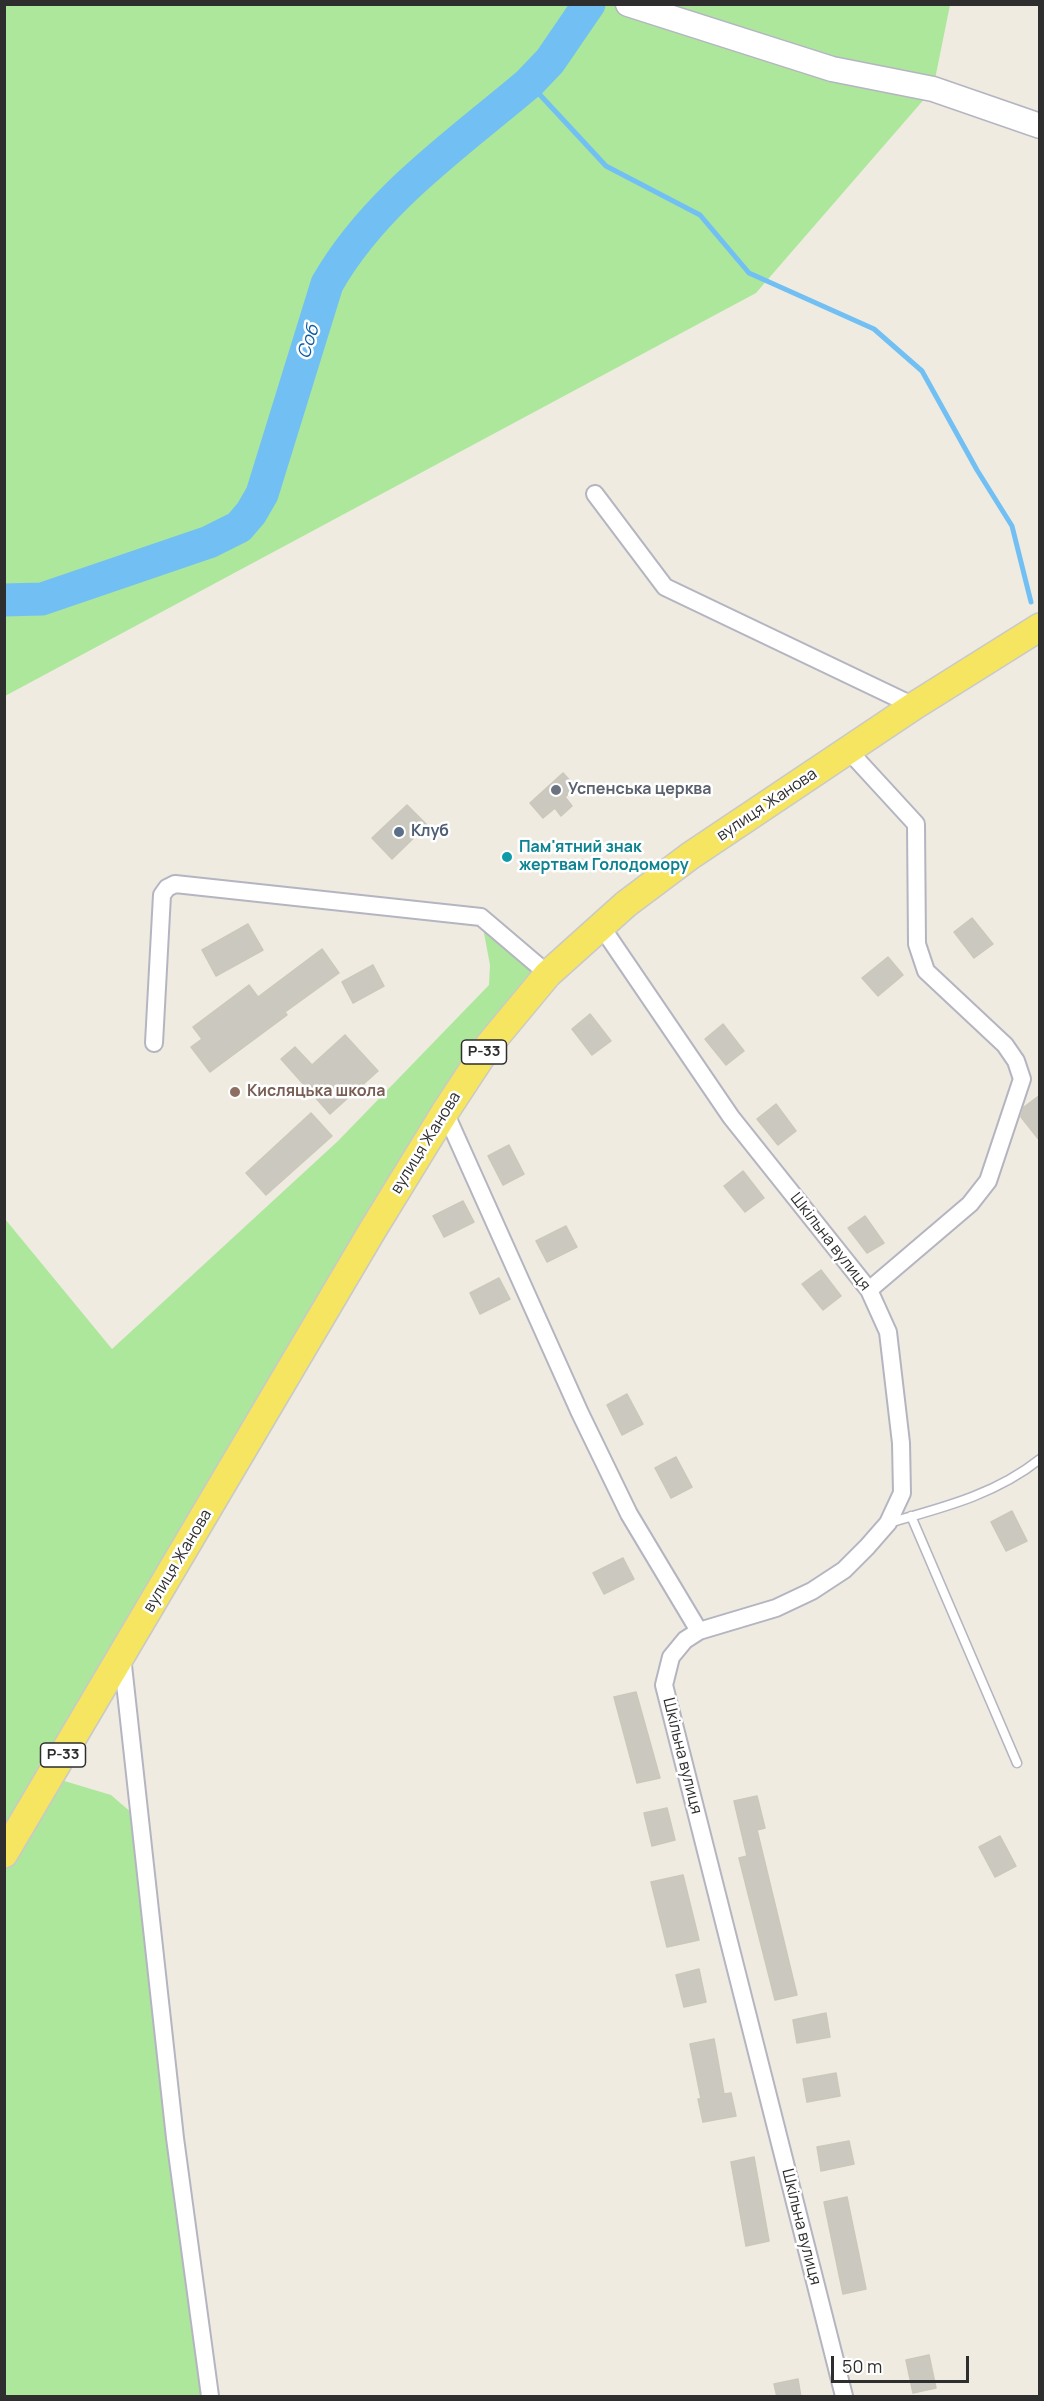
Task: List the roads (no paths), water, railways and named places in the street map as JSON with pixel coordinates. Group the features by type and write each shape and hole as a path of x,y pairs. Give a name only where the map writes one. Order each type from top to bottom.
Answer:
{"main road":[{"name":"вулиця Жанова","path":"122,1655 372,1231 445,1112 489,1045 548,974 626,904 690,856 914,706 1040,627"},
{"name":"Р-33","path":"4,1854 122,1655"}],"street":[{"path":"628,4 832,69 933,88 1040,126"},
{"path":"595,494 665,587 914,706"},
{"path":"848,750 916,824 917,944 926,971 1005,1045 1016,1061 1022,1079 988,1181 970,1204 869,1290"},
{"path":"154,1043 162,895 167,888 175,884 481,917 548,974"},
{"name":"Шкільна вулиця","path":"601,926 731,1117 869,1290 888,1332 901,1443 902,1493 888,1523 844,1570 812,1591 776,1608 699,1631 685,1640 671,1657 664,1685 844,2397"},
{"path":"445,1112 580,1413 624,1504 699,1631"},
{"path":"122,1655 175,2138 210,2397"}],"lane":[{"path":"888,1523 962,1502 1002,1483 1040,1459"},
{"path":"911,1516 1017,1763"}],"waterway":[{"name":"Соб","path":"4,600 42,599 209,542 239,527 251,513 262,494 327,284 346,254 368,226 419,175 529,83 550,61 589,4"},
{"path":"529,83 606,166 700,215 749,273 874,329 922,371 977,470 1012,526 1031,602"}],"place":[{"name":"Успенська церква","path":"556,790"},
{"name":"Клуб","path":"399,832"},
{"name":"Пам'ятний знак жертвам Голодомору","path":"507,857"},
{"name":"Кисляцька школа","path":"235,1092"}]}
